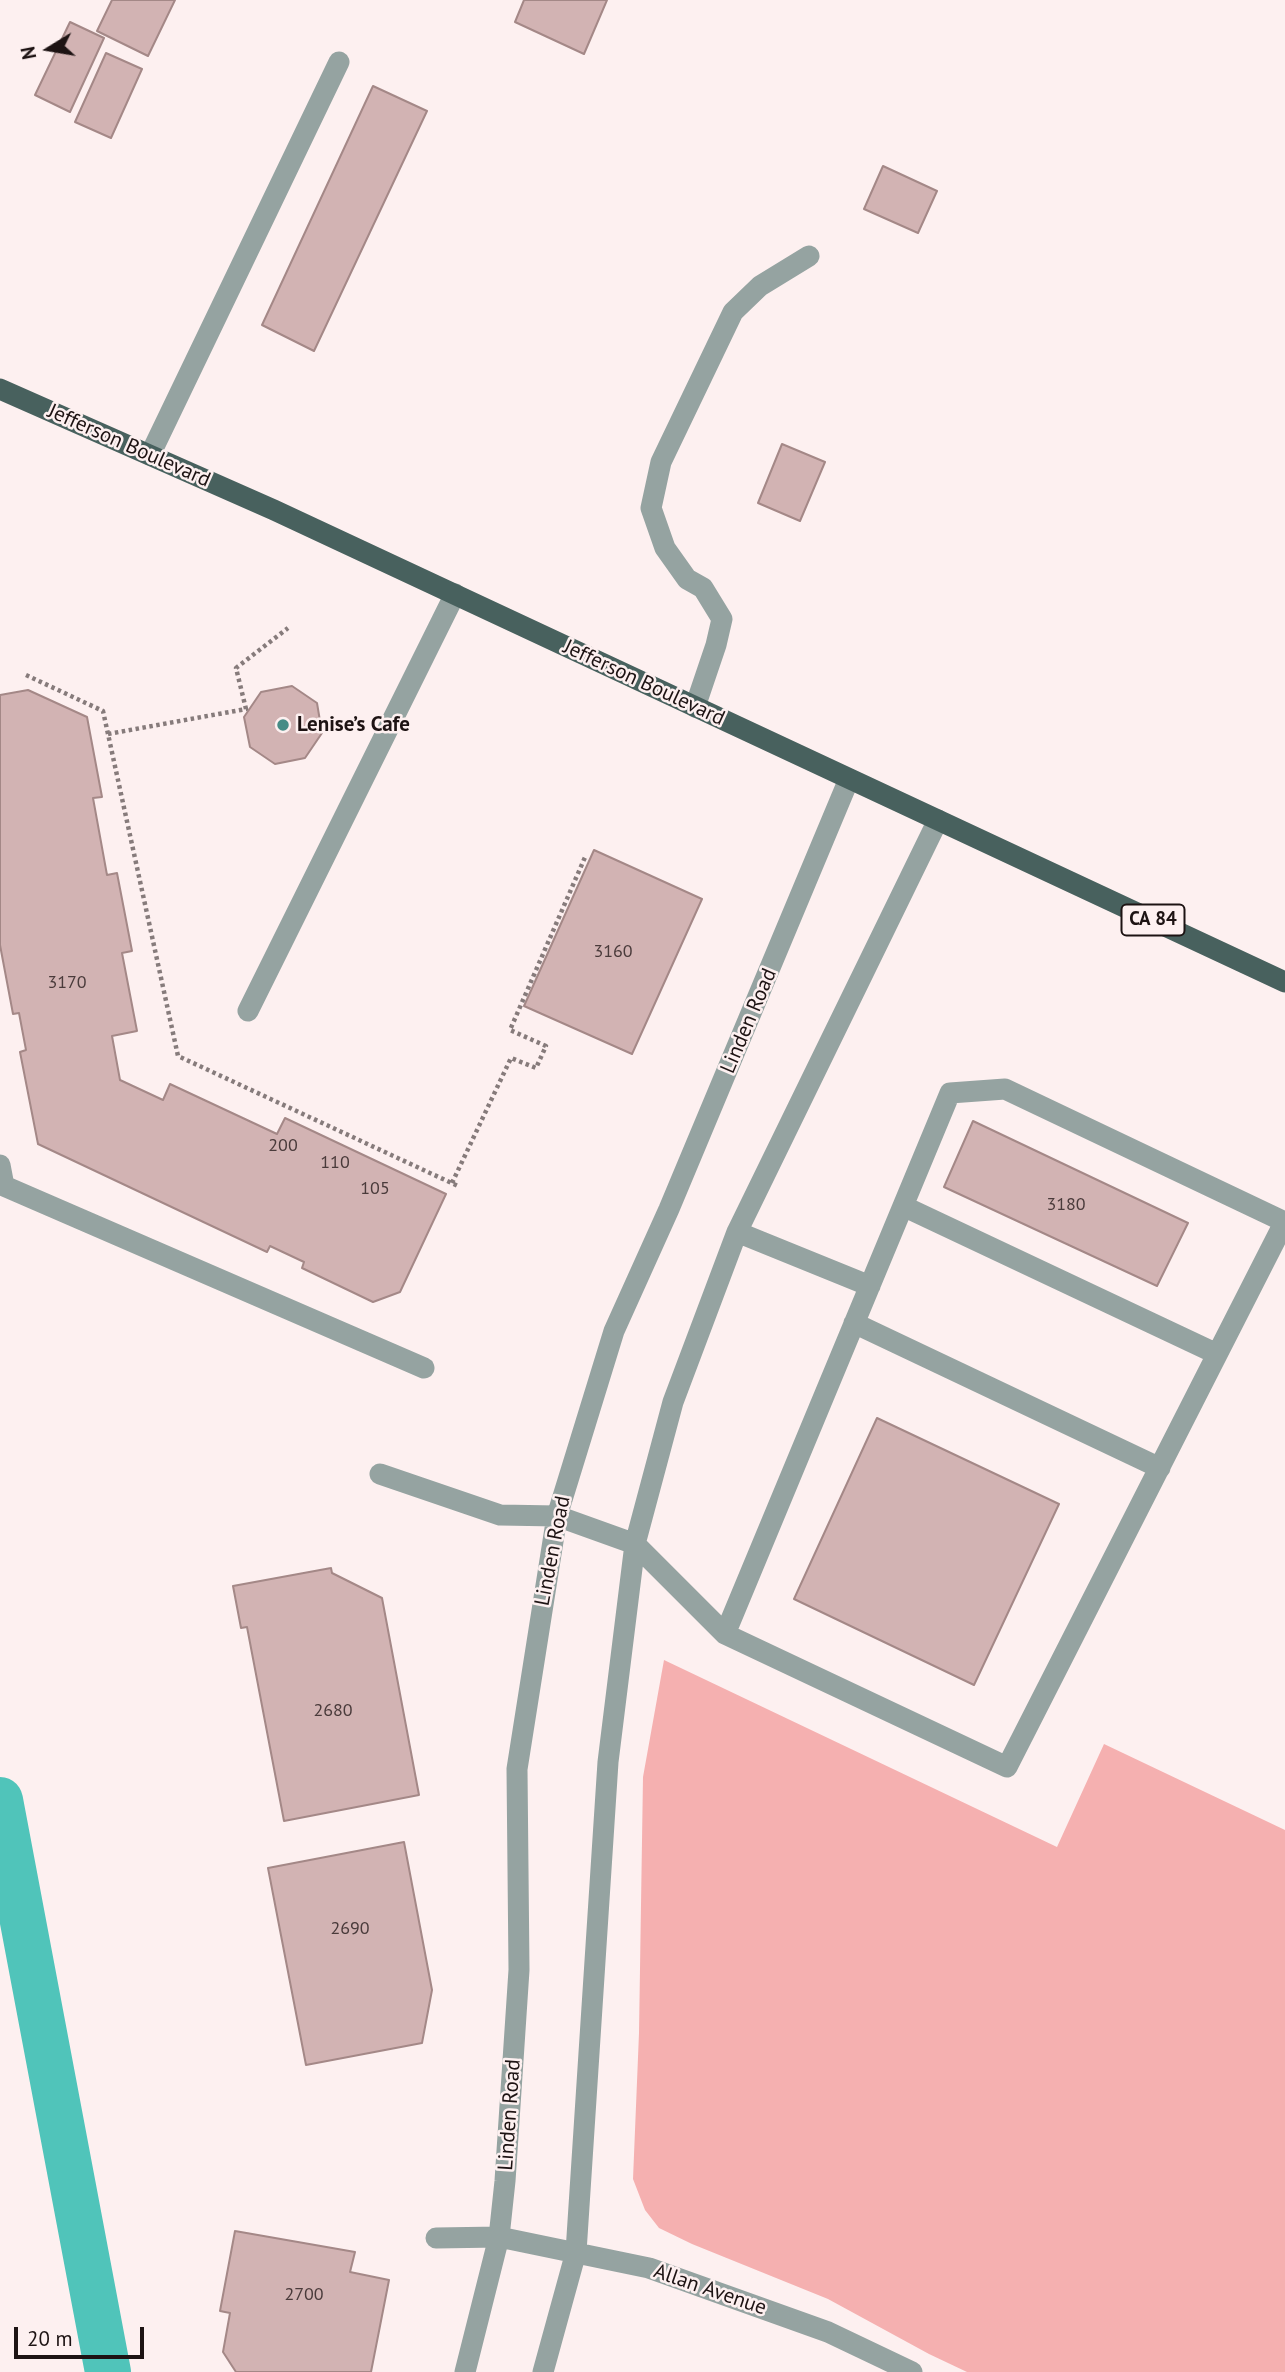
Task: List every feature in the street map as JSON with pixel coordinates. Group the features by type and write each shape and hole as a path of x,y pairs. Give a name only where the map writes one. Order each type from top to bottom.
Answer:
{"main road":[{"name":"Jefferson Boulevard","path":"0,389 274,510 1285,982"}],"street":[{"path":"150,455 339,62"},
{"path":"695,707 722,619 703,589 687,579 665,548 651,508 661,462 733,312 760,286 810,256"},
{"path":"248,1011 454,594"},
{"name":"Linden Road","path":"465,2372 499,2238 519,1970 517,1769 557,1516 614,1331 669,1209 849,779"},
{"path":"543,2372 576,2252 608,1762 635,1544 673,1402 737,1232 938,820"},
{"path":"380,1474 500,1515 557,1516 635,1544 725,1634 1007,1768 1285,1221 1005,1089 950,1093 725,1634"},
{"path":"0,1165 4,1186 424,1368"},
{"path":"903,1206 1217,1354"},
{"path":"737,1232 870,1286"},
{"path":"854,1323 1160,1468"},
{"name":"Allan Avenue","path":"436,2238 499,2238 649,2268 828,2332 912,2372"}],"path":[{"path":"108,734 246,709 236,668 288,628"},
{"path":"26,675 103,712 178,1056 458,1186"},
{"path":"452,1183 511,1058 536,1068 546,1046 510,1030 586,855"}],"shaded area":[{"path":"664,1660 1057,1847 1104,1744 1285,1830 1285,2372 967,2372 828,2299 659,2228 645,2210 633,2179 639,2033 643,1777"}],"building":[{"path":"112,0 175,0 148,56 97,31"},
{"path":"524,0 607,0 584,54 515,22"},
{"path":"70,22 104,38 70,112 35,95"},
{"path":"106,53 142,69 111,138 75,122"},
{"path":"373,86 427,111 314,351 262,325"},
{"path":"883,166 937,191 918,233 864,209"},
{"path":"782,444 825,462 800,521 758,503"},
{"name":"Lenise’s Cafe","path":"292,686 317,703 322,733 305,758 275,764 250,747 244,717 261,692"},
{"path":"28,690 87,717 102,797 93,798 107,875 117,873 132,951 122,953 137,1031 112,1036 120,1080 163,1100 170,1084 277,1134 285,1118 446,1194 400,1292 373,1302 302,1268 304,1262 270,1246 267,1252 38,1144 20,1052 26,1050 19,1013 13,1014 0,945 0,695"},
{"path":"594,850 702,899 632,1054 524,1006"},
{"path":"973,1121 1188,1223 1157,1286 944,1187"},
{"path":"877,1418 1059,1504 974,1685 794,1599"},
{"path":"331,1568 332,1573 382,1598 419,1795 284,1821 247,1627 241,1628 233,1586"},
{"path":"404,1842 432,1990 422,2043 306,2065 268,1868"},
{"path":"235,2231 355,2252 350,2272 389,2280 371,2372 236,2372 223,2352 230,2313 220,2311"}],"waterway":[{"path":"0,1800 108,2372"}],"place":[{"name":"Lenise’s Cafe","path":"283,725"}]}
